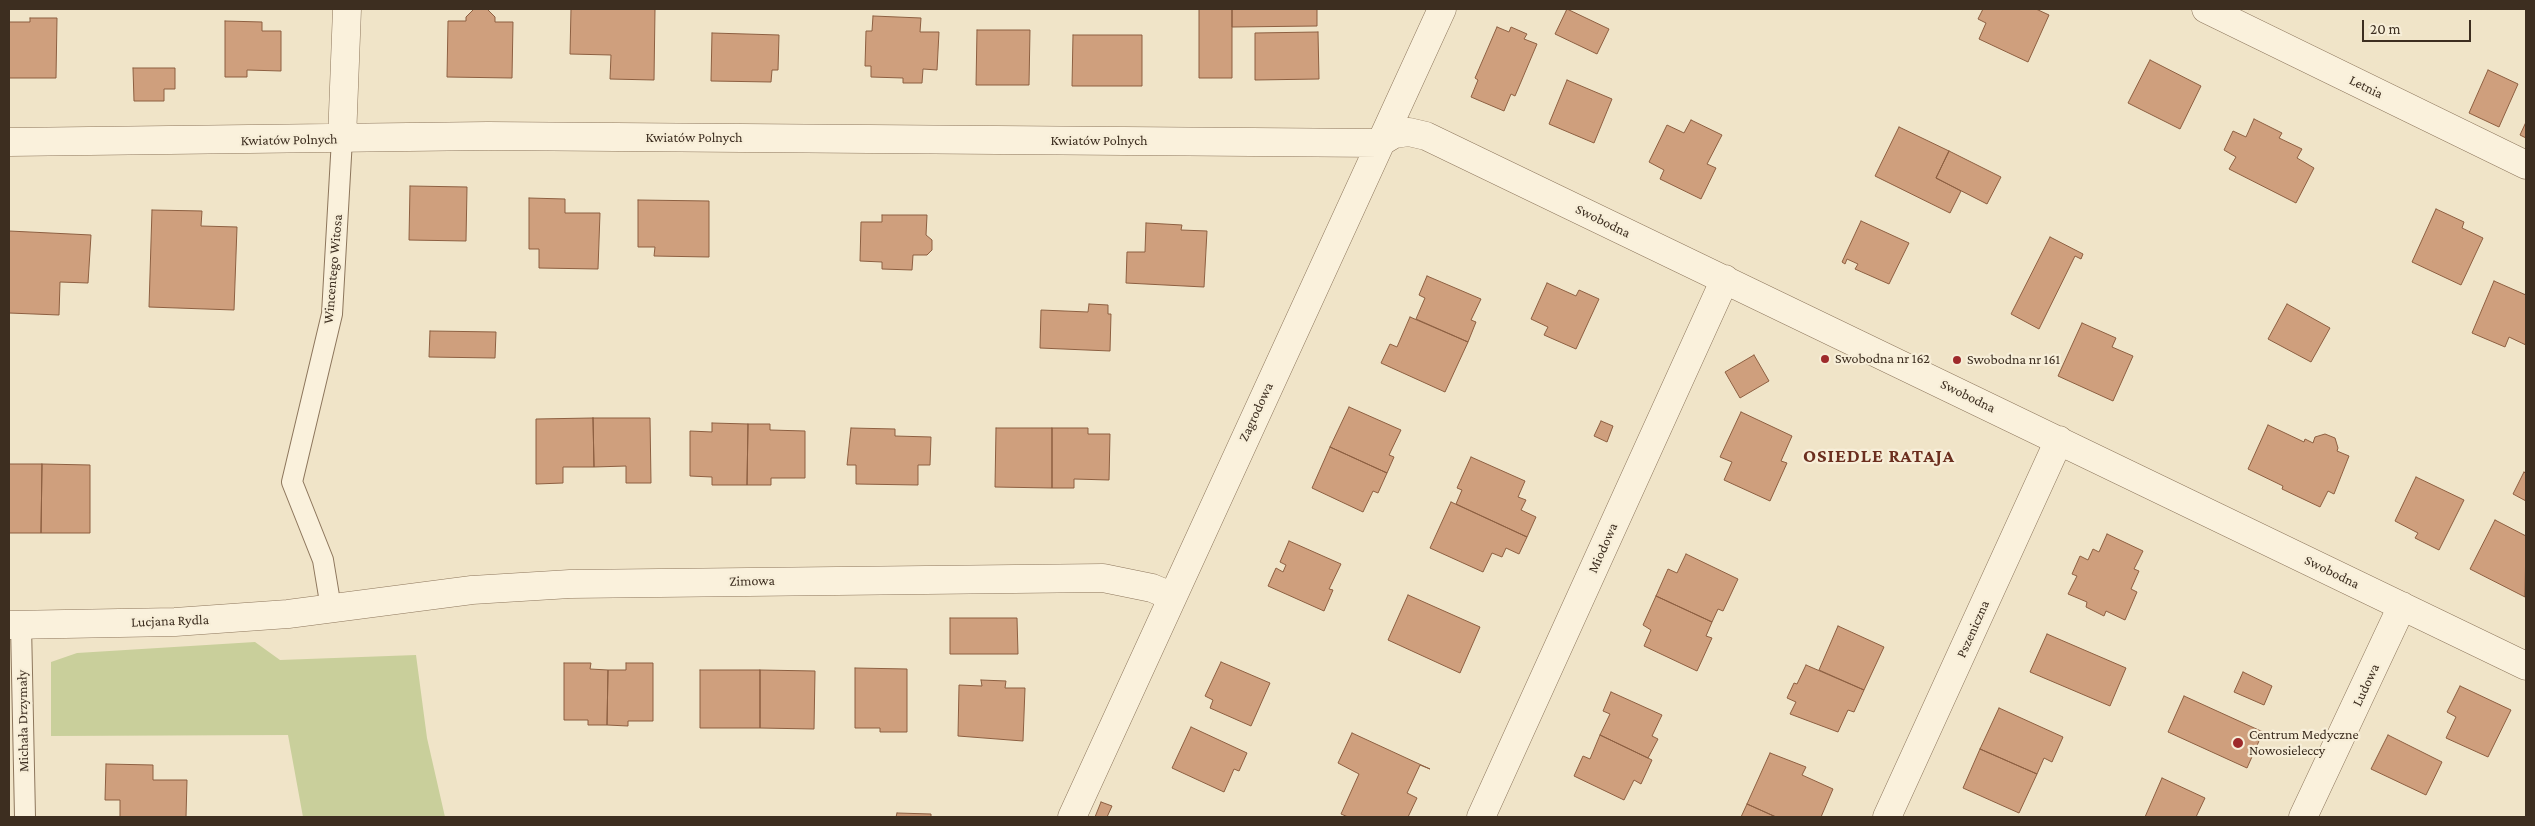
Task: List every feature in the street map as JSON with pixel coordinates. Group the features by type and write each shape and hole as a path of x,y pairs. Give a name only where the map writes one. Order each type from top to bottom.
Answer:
{"street":[{"name":"Wincentego Witosa","path":"342,139 347,9"},
{"name":"Zagrodowa","path":"1072,817 1442,9"},
{"name":"Letnia","path":"2206,9 2526,165"},
{"name":"Swobodna","path":"1379,143 1394,134 1409,132 1426,136 2526,666"},
{"name":"Kwiatów Polnych","path":"9,142 498,136 1379,143"},
{"name":"Miodowa","path":"1481,817 1725,279"},
{"name":"Pszeniczna","path":"1887,817 2059,440"},
{"name":"Zimowa","path":"331,608 472,590 570,584 816,580 1103,578 1152,588 1172,596"},
{"name":"Ludowa","path":"2303,817 2402,606"},
{"name":"Lucjana Rydla","path":"15,625 176,622 288,614 331,608"}],"lane":[{"name":"Wincentego Witosa","path":"331,608 323,560 292,482 332,314 342,139"},
{"name":"Michała Drzymały","path":"15,625 25,817"}],"green space":[{"path":"255,642 280,660 416,655 427,738 445,817 303,817 288,735 51,736 51,662 77,653"}],"building":[{"path":"474,9 487,9 495,17 495,22 513,22 512,78 447,77 448,21 466,21 466,17"},
{"path":"571,9 655,9 654,80 610,79 611,55 570,54"},
{"path":"1199,9 1232,9 1232,78 1199,78"},
{"path":"1232,9 1317,9 1317,26 1232,27"},
{"path":"1567,9 1609,29 1597,54 1555,34"},
{"path":"1983,9 2036,9 2049,15 2028,62 1979,39 1986,23 1978,19"},
{"path":"873,16 921,18 920,32 939,32 937,70 923,69 922,83 903,83 903,78 871,77 871,66 865,66 866,31 872,31"},
{"path":"30,18 57,18 56,78 9,78 9,22 30,22"},
{"path":"225,21 262,22 262,31 281,31 281,71 247,70 247,77 225,77"},
{"path":"1497,27 1509,32 1511,27 1527,34 1524,39 1537,44 1515,96 1511,94 1504,111 1471,97 1478,80 1475,78"},
{"path":"977,30 1030,30 1029,85 976,85"},
{"path":"1318,32 1319,79 1255,80 1255,33"},
{"path":"712,33 779,35 778,70 772,70 771,82 711,81"},
{"path":"1073,35 1142,35 1142,86 1072,86"},
{"path":"2150,60 2201,86 2180,129 2128,103"},
{"path":"133,68 175,68 175,89 164,89 164,101 134,101"},
{"path":"2488,70 2518,84 2499,127 2469,113"},
{"path":"1567,80 1612,99 1594,143 1549,124"},
{"path":"2254,119 2282,133 2279,138 2302,149 2297,158 2314,168 2296,203 2229,169 2236,157 2224,150 2233,131 2246,137"},
{"path":"1691,120 1722,135 1707,164 1716,168 1701,199 1660,179 1664,170 1649,162 1667,125 1684,133"},
{"path":"2526,122 2526,138 2520,135"},
{"path":"1899,127 1949,151 1936,178 1961,191 1950,213 1875,176"},
{"path":"1949,151 2001,177 1987,204 1936,178"},
{"path":"410,186 467,187 466,241 409,240"},
{"path":"529,198 565,199 565,213 600,213 598,269 539,268 539,249 529,249"},
{"path":"638,200 709,201 709,257 654,256 655,247 638,247"},
{"path":"2436,209 2464,222 2462,228 2483,238 2461,285 2412,262"},
{"path":"152,210 202,211 201,226 237,227 234,310 149,307"},
{"path":"882,215 927,215 926,235 932,240 932,250 927,255 913,255 912,270 882,269 882,262 860,261 861,222 882,222"},
{"path":"1861,221 1909,243 1889,284 1855,269 1858,264 1847,259 1845,264 1842,262"},
{"path":"1146,223 1182,225 1181,230 1207,231 1204,287 1126,283 1127,252 1145,252"},
{"path":"9,231 91,235 88,283 60,282 59,315 9,313"},
{"path":"2050,237 2083,254 2081,259 2075,256 2039,329 2011,314"},
{"path":"1427,276 1481,299 1471,320 1476,322 1468,342 1416,319 1425,298 1419,295"},
{"path":"2494,281 2526,295 2526,345 2509,337 2505,347 2472,333"},
{"path":"1547,283 1576,296 1579,290 1599,299 1576,349 1544,335 1548,327 1531,319"},
{"path":"1089,304 1108,305 1108,314 1111,314 1110,351 1040,348 1041,310 1088,312"},
{"path":"2287,304 2330,328 2311,362 2268,339"},
{"path":"1410,317 1468,342 1445,392 1381,363 1390,344 1397,347"},
{"path":"2082,323 2116,338 2112,347 2133,356 2113,401 2058,376"},
{"path":"430,331 496,332 495,358 429,357"},
{"path":"1754,355 1769,381 1740,398 1725,372"},
{"path":"1349,407 1401,430 1389,455 1394,457 1387,473 1330,447"},
{"path":"1741,412 1792,436 1781,461 1787,463 1770,501 1724,480 1732,462 1720,457"},
{"path":"593,418 594,467 563,467 563,483 536,484 536,419"},
{"path":"593,418 650,418 651,483 626,483 626,466 594,467"},
{"path":"1601,421 1613,426 1607,442 1594,436"},
{"path":"712,423 748,424 747,485 712,485 712,477 690,476 690,431 712,432"},
{"path":"748,424 770,424 770,430 805,431 805,478 771,478 771,485 747,485"},
{"path":"2268,425 2304,442 2305,439 2313,443 2315,437 2325,434 2335,438 2337,451 2349,456 2334,494 2328,491 2320,507 2282,489 2283,486 2248,469"},
{"path":"851,428 895,429 895,436 931,437 930,465 918,465 918,485 856,484 856,465 847,465"},
{"path":"996,428 1052,428 1052,488 995,487"},
{"path":"1052,428 1088,428 1088,434 1110,434 1109,480 1074,479 1074,488 1052,488"},
{"path":"1330,447 1387,473 1378,493 1373,491 1363,512 1312,488"},
{"path":"1471,457 1525,481 1518,497 1526,500 1521,510 1536,517 1527,537 1456,504 1462,490 1457,488"},
{"path":"9,464 42,464 41,533 9,533"},
{"path":"42,464 90,465 90,533 41,533"},
{"path":"2524,472 2526,474 2526,501 2513,494"},
{"path":"2416,477 2464,500 2439,550 2415,538 2418,533 2395,521"},
{"path":"1451,502 1527,537 1519,554 1506,548 1502,557 1492,553 1483,572 1430,548"},
{"path":"2495,520 2526,536 2525,597 2470,569"},
{"path":"2107,534 2143,551 2134,569 2139,571 2131,589 2137,592 2125,620 2106,611 2104,616 2086,607 2087,602 2068,594 2077,576 2072,574 2080,556 2088,560 2093,549 2099,552"},
{"path":"1289,541 1341,564 1329,589 1333,590 1324,611 1268,586 1276,568 1283,572 1286,565 1280,562"},
{"path":"1686,554 1738,579 1723,611 1718,609 1712,622 1656,596 1668,569 1677,573"},
{"path":"1408,595 1480,627 1460,673 1388,640"},
{"path":"1656,596 1712,622 1706,636 1712,638 1697,671 1644,646 1651,630 1643,625"},
{"path":"950,618 1017,618 1018,654 950,654"},
{"path":"1838,626 1884,647 1864,690 1819,670"},
{"path":"2047,634 2126,668 2110,706 2030,672"},
{"path":"1221,662 1270,683 1251,726 1210,708 1213,700 1205,696"},
{"path":"564,663 591,663 590,669 608,670 607,725 588,725 588,720 564,720"},
{"path":"626,663 653,663 653,721 628,721 628,726 607,725 608,670 626,670"},
{"path":"1806,665 1864,690 1854,712 1848,710 1838,732 1790,714 1796,702 1787,698 1794,683 1797,684"},
{"path":"855,668 907,669 907,732 880,732 880,728 855,728"},
{"path":"700,670 760,670 760,728 700,728"},
{"path":"760,670 815,671 814,729 760,728"},
{"path":"2243,672 2272,686 2264,705 2234,692"},
{"path":"981,680 1006,681 1005,688 1025,688 1023,741 958,736 959,685 982,686"},
{"path":"2460,686 2511,710 2488,757 2446,738 2456,717 2447,712"},
{"path":"1611,692 1662,715 1652,736 1658,739 1648,758 1600,735 1610,714 1603,711"},
{"path":"2184,696 2263,732 2247,768 2168,732"},
{"path":"1999,708 2063,737 2052,762 2044,758 2037,774 1980,749"},
{"path":"1191,727 1247,753 1239,771 1234,769 1224,792 1172,768"},
{"path":"1352,733 1430,769 1420,765 1407,793 1417,798 1408,817 1348,817 1341,814 1359,774 1338,763"},
{"path":"1600,735 1652,760 1641,784 1634,780 1624,800 1574,776 1583,756 1590,759"},
{"path":"2388,735 2442,762 2426,795 2371,769"},
{"path":"1980,749 2037,774 2019,813 1963,788"},
{"path":"1770,753 1806,767 1802,775 1833,789 1821,817 1776,817 1747,804"},
{"path":"106,764 153,765 153,780 187,780 186,817 120,817 120,800 105,800"},
{"path":"2162,778 2205,798 2196,817 2145,817"},
{"path":"1101,802 1112,806 1107,817 1095,817"},
{"path":"1747,804 1776,817 1741,817"},
{"path":"897,813 931,814 931,817 896,817"}],"place":[{"name":"Swobodna nr 162","path":"1825,359"},
{"name":"Swobodna nr 161","path":"1957,360"},
{"name":"Centrum Medyczne Nowosieleccy","path":"2238,743"}],"district":[{"name":"OSIEDLE RATAJA","path":"1879,456"}]}
